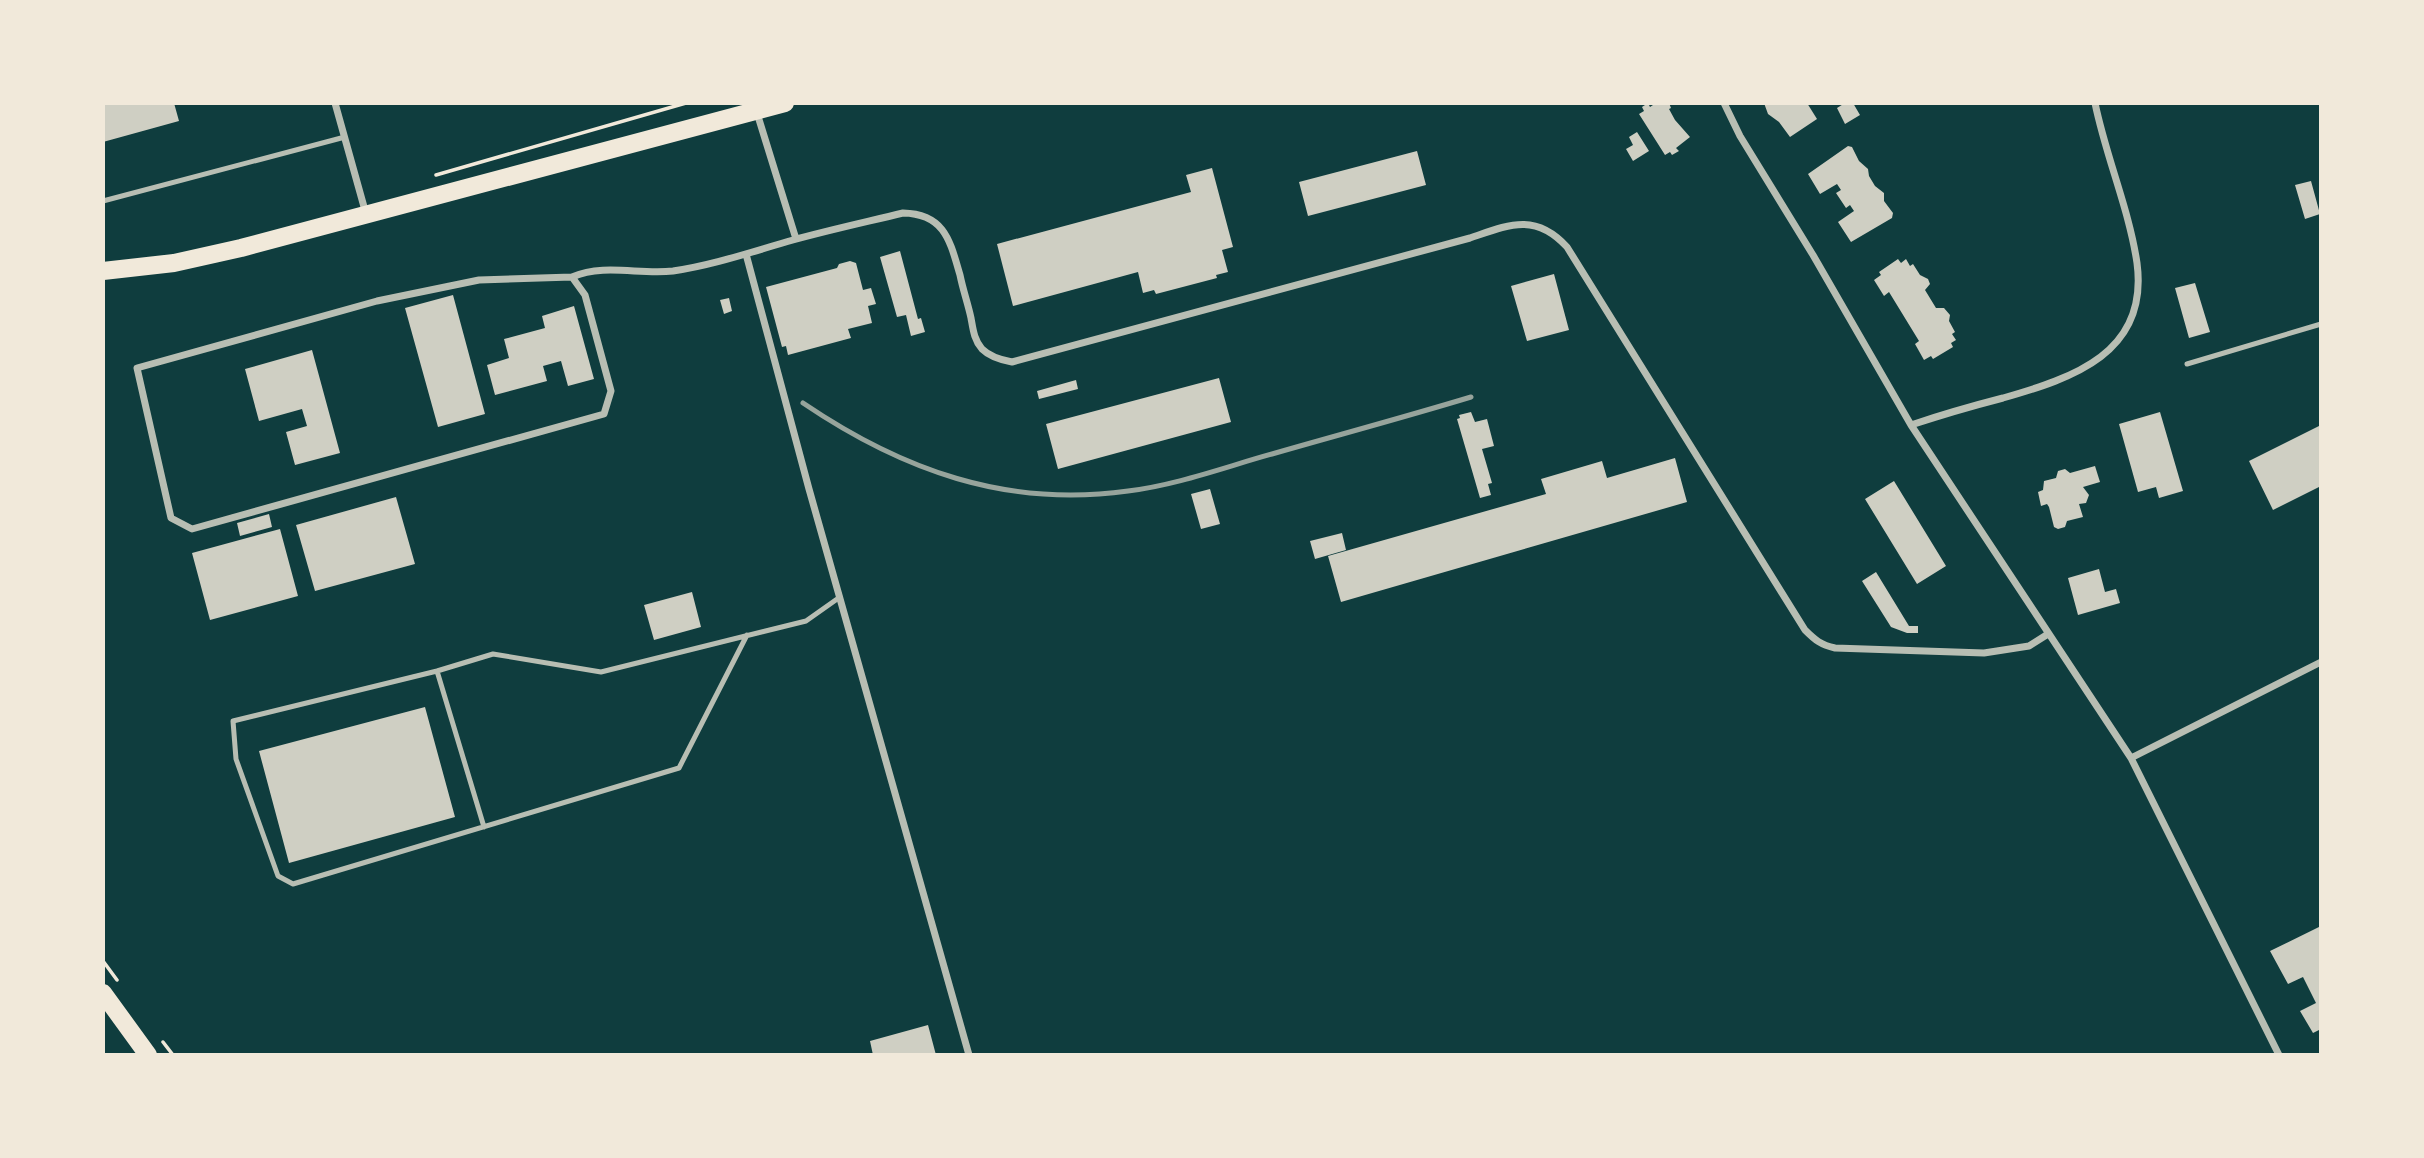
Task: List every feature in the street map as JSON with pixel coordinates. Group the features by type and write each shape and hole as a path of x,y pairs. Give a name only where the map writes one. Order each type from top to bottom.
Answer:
{"main road":[{"path":"103,271 174,263 207,256 785,103"},
{"path":"103,993 148,1055"}],"street":[{"path":"335,103 367,214"},
{"path":"1724,103 1740,135 1911,425 2132,758 2279,1055"},
{"path":"1911,425 2061,380 2101,358 2126,329 2137,298 2136,260 2095,103"},
{"path":"756,111 796,239"},
{"path":"572,277 585,295 611,391 604,414 191,529 171,518 136,368 377,301 479,280 572,277 584,272 616,269 672,271 903,213 914,213 934,221 950,243 976,339 988,354 1012,362 1506,226 1529,224 1550,231 1567,247 1805,630 1815,640 1835,648 1984,653 2029,646 2048,635"},
{"path":"746,254 969,1055"},
{"path":"2132,758 2321,662"}],"lane":[{"path":"103,201 345,137"},
{"path":"2187,364 2321,324"},
{"path":"747,635 679,768 293,884 278,876 236,759 233,721 437,671 493,654 601,672 747,635 806,621 840,597"},
{"path":"437,671 484,827"}],"path":[{"path":"430,177 686,103"}],"building":[{"path":"103,103 174,103 179,121 103,142"},
{"path":"1648,103 1650,107 1656,103 1669,103 1675,120 1690,137 1676,148 1679,151 1672,155 1670,152 1665,155 1639,114 1644,111 1642,107"},
{"path":"1764,103 1807,103 1817,119 1790,137 1779,122 1768,114"},
{"path":"1845,103 1853,103 1860,115 1845,124 1837,108"},
{"path":"1637,132 1649,151 1633,161 1626,149 1633,145 1629,137"},
{"path":"1848,146 1852,147 1859,161 1868,169 1869,176 1875,186 1884,193 1884,201 1893,213 1892,218 1851,242 1838,222 1854,211 1850,205 1846,208 1836,193 1841,190 1837,184 1820,194 1808,174"},
{"path":"1417,151 1426,185 1308,216 1299,182"},
{"path":"1212,168 1233,247 1222,250 1228,272 1216,275 1217,278 1156,294 1154,290 1143,293 1138,272 1013,306 997,244 1191,192 1186,175"},
{"path":"2311,181 2320,214 2305,219 2295,185"},
{"path":"900,251 918,319 921,318 925,332 911,336 906,315 897,317 880,257"},
{"path":"1898,259 1901,263 1906,259 1910,266 1913,264 1920,275 1928,279 1930,284 1925,290 1936,308 1944,308 1950,315 1949,321 1955,332 1952,334 1956,340 1951,343 1953,347 1933,359 1931,356 1924,360 1915,344 1919,341 1889,292 1884,296 1874,280 1881,275 1879,272"},
{"path":"850,261 856,263 863,290 871,288 876,304 868,306 872,323 848,329 851,338 788,355 786,346 782,347 766,287 837,268 839,264"},
{"path":"1554,274 1569,330 1527,341 1511,286"},
{"path":"2195,283 2210,332 2189,338 2175,288"},
{"path":"453,295 485,414 438,427 405,308"},
{"path":"729,298 732,311 724,314 720,300"},
{"path":"574,306 594,379 568,386 561,361 543,366 547,381 495,395 487,365 509,358 504,339 545,328 542,316"},
{"path":"312,350 340,453 295,465 286,432 307,426 302,409 259,421 245,369"},
{"path":"1219,378 1231,422 1058,469 1046,424"},
{"path":"1076,380 1078,389 1039,399 1037,391"},
{"path":"1471,412 1475,422 1487,419 1494,446 1482,449 1492,483 1488,484 1491,495 1480,498 1457,419 1460,418 1459,415"},
{"path":"2160,412 2183,491 2159,498 2156,487 2138,492 2119,424"},
{"path":"2321,425 2321,486 2273,510 2249,461"},
{"path":"1675,458 1687,502 1341,602 1328,556 1546,494 1541,479 1602,461 1607,478"},
{"path":"2095,466 2100,482 2083,487 2089,495 2086,503 2079,504 2083,517 2067,521 2065,527 2054,527 2049,507 2047,504 2041,506 2038,492 2043,490 2044,481 2056,478 2058,471 2065,469 2070,473"},
{"path":"1894,481 1946,566 1917,584 1865,499"},
{"path":"1210,489 1220,524 1201,529 1191,494"},
{"path":"396,497 415,564 315,591 296,525"},
{"path":"269,514 272,527 240,536 237,523"},
{"path":"280,529 298,596 210,620 192,553"},
{"path":"1342,533 1346,550 1315,559 1310,541"},
{"path":"2099,569 2105,592 2116,589 2120,603 2078,615 2068,578"},
{"path":"1876,572 1909,626 1918,626 1918,633 1907,633 1891,627 1862,581"},
{"path":"692,592 701,627 654,640 644,605"},
{"path":"425,707 455,817 289,863 259,751"},
{"path":"2321,926 2321,1029 2313,1033 2300,1011 2316,1003 2303,977 2288,984 2270,951"},
{"path":"928,1025 936,1055 873,1055 870,1041"}],"railway":[{"path":"803,403 840,427 917,465 998,488 1040,494 1083,495 1128,491 1183,480 1471,397"}]}
